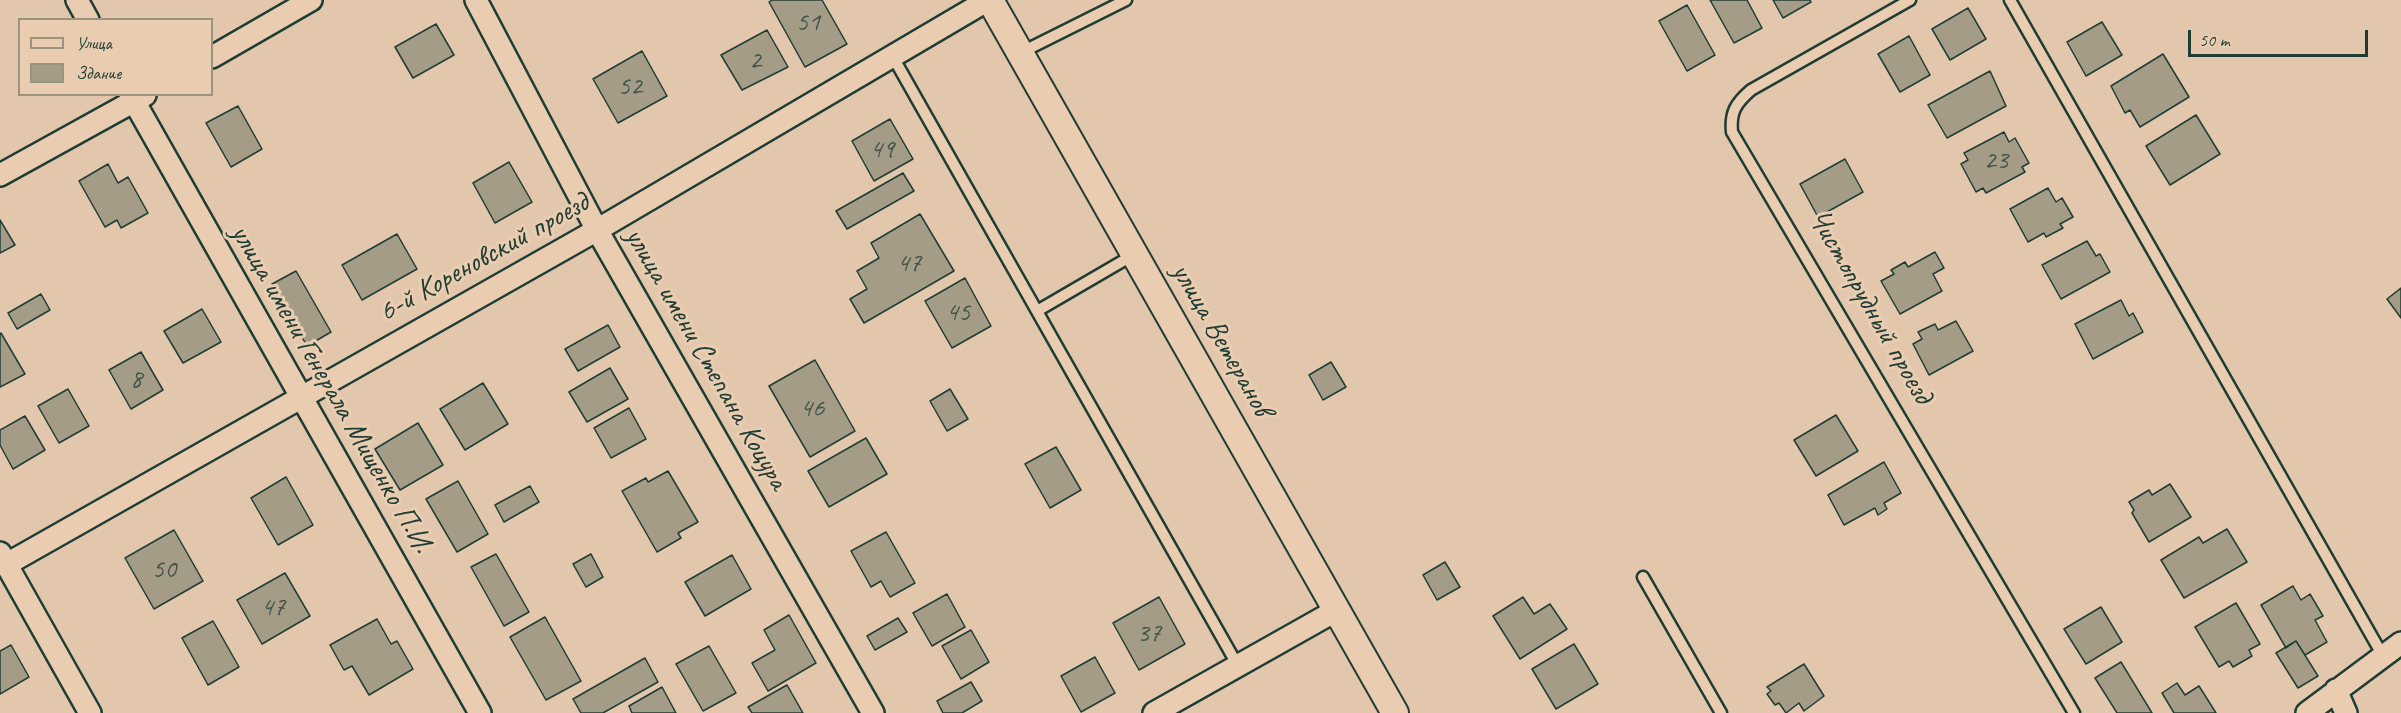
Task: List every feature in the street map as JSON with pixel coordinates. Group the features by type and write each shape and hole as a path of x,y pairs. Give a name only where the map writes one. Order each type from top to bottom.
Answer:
{"street":[{"path":"77,0 87,18"},
{"path":"213,56 311,0"},
{"name":"улица имени Степана Коцура","path":"476,0 597,230 873,713"},
{"name":"6-й Кореновский проезд","path":"3,558 597,230 893,57 984,1"},
{"name":"улица Ветеранов","path":"984,1 1020,53 1395,713"},
{"name":"улица Ветеранов","path":"984,1 1381,713"},
{"path":"0,175 136,97"},
{"name":"улица имени Генерала Мищенко П.И.","path":"136,97 480,713"},
{"path":"3,558 90,713"},
{"path":"1154,713 1328,615"},
{"path":"2316,710 2336,690 2401,643"},
{"path":"2336,690 2346,713"}],"lane":[{"path":"1020,53 1126,0"},
{"name":"Чистопрудный проезд","path":"1910,0 1751,90 1737,102 1731,117 1732,132 2074,713"},
{"path":"2010,0 2383,656"},
{"path":"893,57 1238,666"},
{"path":"1037,311 1128,258"},
{"path":"1643,576 1721,713"}],"building":[{"path":"772,0 822,0 847,44 805,67 769,2"},
{"path":"1710,0 1747,0 1762,28 1734,43"},
{"path":"1773,0 1810,0 1811,2 1783,18"},
{"path":"1687,5 1715,55 1687,71 1659,21"},
{"path":"1968,8 1986,39 1950,60 1932,29"},
{"path":"2102,22 2122,55 2086,76 2067,42"},
{"path":"436,24 454,55 413,78 395,47"},
{"path":"767,30 788,67 742,90 721,55"},
{"path":"1909,36 1930,75 1900,92 1878,54"},
{"path":"642,51 667,96 618,123 593,79"},
{"path":"2163,54 2189,97 2140,127 2130,110 2125,113 2111,86"},
{"path":"1990,71 2006,106 1947,138 1928,105"},
{"path":"238,106 262,149 231,167 206,123"},
{"path":"2196,115 2220,154 2170,185 2146,146"},
{"path":"890,119 913,159 874,181 852,141"},
{"path":"2004,132 2009,142 2015,138 2029,163 2022,167 2025,172 1986,193 1983,188 1976,192 1961,164 1968,160 1964,153"},
{"path":"1845,159 1863,192 1818,217 1800,184"},
{"path":"509,162 532,202 495,223 473,183"},
{"path":"108,164 118,183 128,177 148,213 121,228 117,220 105,227 79,181"},
{"path":"903,173 914,191 847,229 836,211"},
{"path":"2048,188 2056,202 2062,198 2073,217 2060,224 2063,228 2046,237 2044,233 2028,242 2010,209"},
{"path":"920,214 954,271 864,323 850,299 867,289 857,271 879,258 871,243"},
{"path":"0,220 15,245 0,253"},
{"path":"397,234 417,269 362,300 342,265"},
{"path":"2087,241 2096,256 2100,254 2110,272 2061,299 2042,265"},
{"path":"1935,252 1944,268 1933,274 1942,291 1900,314 1881,281 1894,274 1891,270 1905,262 1908,267"},
{"path":"296,271 331,332 307,346 272,284"},
{"path":"965,278 991,326 952,348 925,301"},
{"path":"2401,288 2401,318 2387,299"},
{"path":"41,294 50,310 17,329 8,313"},
{"path":"2121,300 2129,316 2133,313 2143,332 2093,359 2075,324"},
{"path":"202,309 221,342 183,363 164,331"},
{"path":"1956,321 1973,351 1929,375 1913,344 1922,339 1918,332 1935,324 1938,330"},
{"path":"608,325 620,347 578,371 565,349"},
{"path":"0,334 25,374 0,387"},
{"path":"141,352 163,390 131,409 109,370"},
{"path":"815,360 855,431 810,457 769,386"},
{"path":"1331,362 1346,387 1323,400 1309,375"},
{"path":"610,368 628,399 587,422 569,392"},
{"path":"483,383 508,424 465,450 440,409"},
{"path":"68,389 89,426 59,443 38,406"},
{"path":"950,389 968,419 947,431 930,401"},
{"path":"629,408 646,439 611,458 594,428"},
{"path":"1836,415 1858,451 1816,476 1794,440"},
{"path":"25,416 45,450 13,469 0,445 0,430"},
{"path":"418,423 443,465 400,490 375,449"},
{"path":"866,438 887,474 829,507 808,471"},
{"path":"1056,447 1081,490 1050,508 1025,464"},
{"path":"1884,462 1901,493 1884,503 1887,509 1878,515 1875,508 1844,525 1828,495"},
{"path":"668,471 698,522 678,533 681,538 657,552 622,491 646,478 648,482"},
{"path":"286,477 313,525 278,545 251,498"},
{"path":"458,481 488,534 457,552 426,499"},
{"path":"2170,484 2191,517 2149,542 2132,513 2134,510 2129,502 2149,490 2152,495"},
{"path":"530,486 539,502 504,522 495,505"},
{"path":"2227,529 2247,562 2184,598 2161,560 2199,537 2203,543"},
{"path":"174,530 203,581 154,609 125,558"},
{"path":"886,532 915,583 890,597 881,581 871,587 851,551"},
{"path":"496,554 529,612 504,626 471,567"},
{"path":"591,554 603,577 586,587 573,564"},
{"path":"732,555 751,589 705,616 685,582"},
{"path":"1445,562 1460,587 1437,600 1423,575"},
{"path":"285,573 310,616 262,644 237,600"},
{"path":"2293,586 2301,600 2310,594 2323,616 2315,620 2327,642 2305,655 2296,641 2286,648 2261,605"},
{"path":"947,594 965,627 932,646 913,613"},
{"path":"1159,597 1185,644 1139,670 1113,623"},
{"path":"1523,597 1534,614 1550,604 1567,629 1520,659 1493,616"},
{"path":"2236,603 2260,644 2249,650 2252,656 2233,667 2229,661 2219,667 2195,627"},
{"path":"2101,607 2122,642 2086,664 2064,629"},
{"path":"789,615 816,663 768,691 752,663 775,650 764,630"},
{"path":"545,617 581,681 546,700 510,637"},
{"path":"898,618 907,632 875,650 867,636"},
{"path":"377,619 391,644 397,641 413,669 369,695 352,666 344,670 330,645"},
{"path":"213,621 239,667 208,685 182,638"},
{"path":"971,630 989,662 961,679 942,646"},
{"path":"2296,641 2318,676 2298,688 2276,653"},
{"path":"1574,644 1598,684 1556,709 1532,669"},
{"path":"11,645 29,677 0,694 0,651"},
{"path":"709,646 736,693 703,711 676,664"},
{"path":"1095,657 1115,693 1081,712 1061,676"},
{"path":"645,658 658,682 603,713 581,713 573,699"},
{"path":"2121,662 2152,713 2117,713 2095,678"},
{"path":"1804,664 1824,696 1804,711 1799,703 1786,713 1779,703 1775,705 1767,694 1771,691 1767,687"},
{"path":"971,682 982,701 962,713 943,713 937,701"},
{"path":"2177,683 2185,695 2199,686 2216,713 2174,713 2162,693"},
{"path":"787,685 803,713 752,713 748,707"},
{"path":"662,687 676,713 632,713 629,706"}]}
